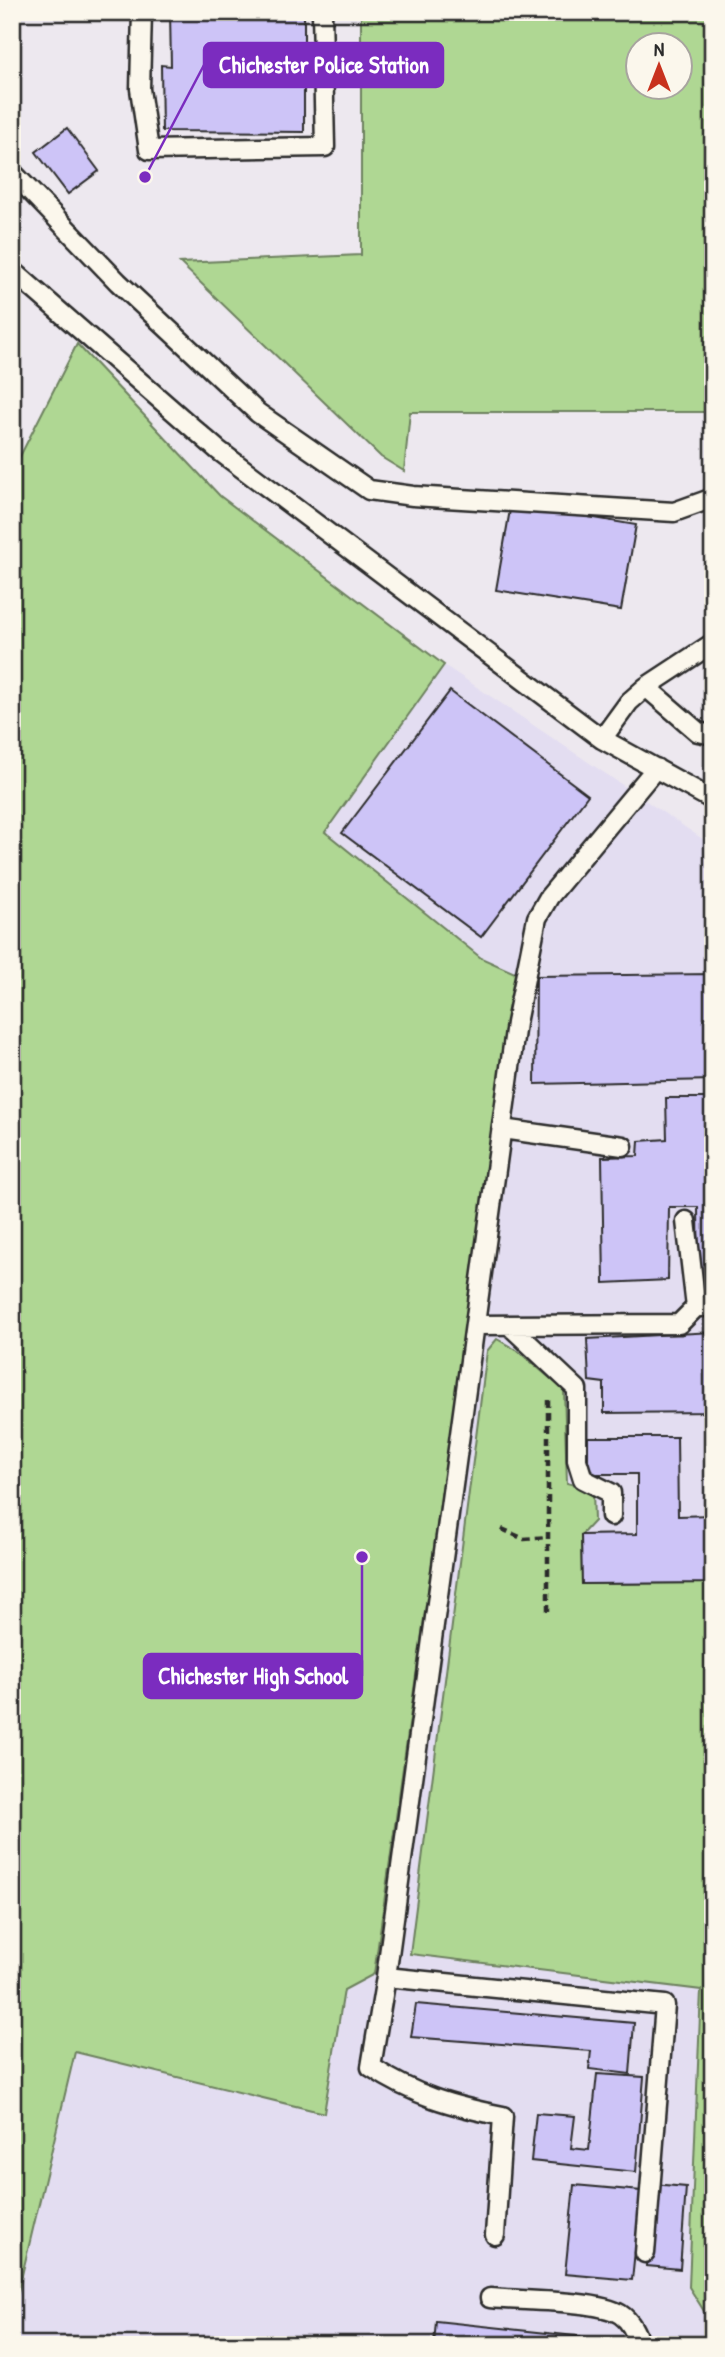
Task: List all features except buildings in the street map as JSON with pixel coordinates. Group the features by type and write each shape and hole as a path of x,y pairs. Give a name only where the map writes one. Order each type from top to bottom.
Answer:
{"lane":[{"path":"142,12 140,89 149,149 325,147 322,12"},
{"path":"12,172 118,282 258,413 369,490 413,496 674,512 713,498"},
{"path":"12,271 218,450 601,739 713,800"},
{"path":"601,739 629,702 646,687 713,643"},
{"path":"646,687 698,732 713,735"},
{"path":"495,2235 503,2116 463,2108 404,2089 371,2067 386,1977 516,1023 537,918 549,897 656,768"},
{"path":"502,1129 623,1146"},
{"path":"475,1325 679,1324 704,1307 686,1220"},
{"path":"509,1325 577,1389 577,1460 583,1479 611,1493 611,1516"},
{"path":"386,1977 665,2005 645,2253"},
{"path":"490,2298 602,2307 620,2314 633,2326 640,2345"}],"path":[{"path":"548,1611 547,1398 561,1374"},
{"path":"502,1529 524,1539 547,1537"}],"shaded area":[{"path":"77,344 220,497 444,665 713,846 713,2345 12,2345 12,472"}],"green space":[{"path":"361,12 713,12 713,412 410,412 404,471 381,457 180,263 361,255"},
{"path":"77,344 220,496 444,665 325,832 481,958 515,973 374,1974 344,1990 324,2113 75,2052 12,2317 12,472"},
{"path":"497,1339 518,1351 564,1390 567,1483 593,1490 594,1521 581,1535 582,1584 713,1583 713,2312 704,2311 689,2287 701,1990 410,1954 487,1351"}],"place":[{"name":"Chichester Police Station","path":"145,177"},
{"name":"Chichester High School","path":"362,1557"}]}
